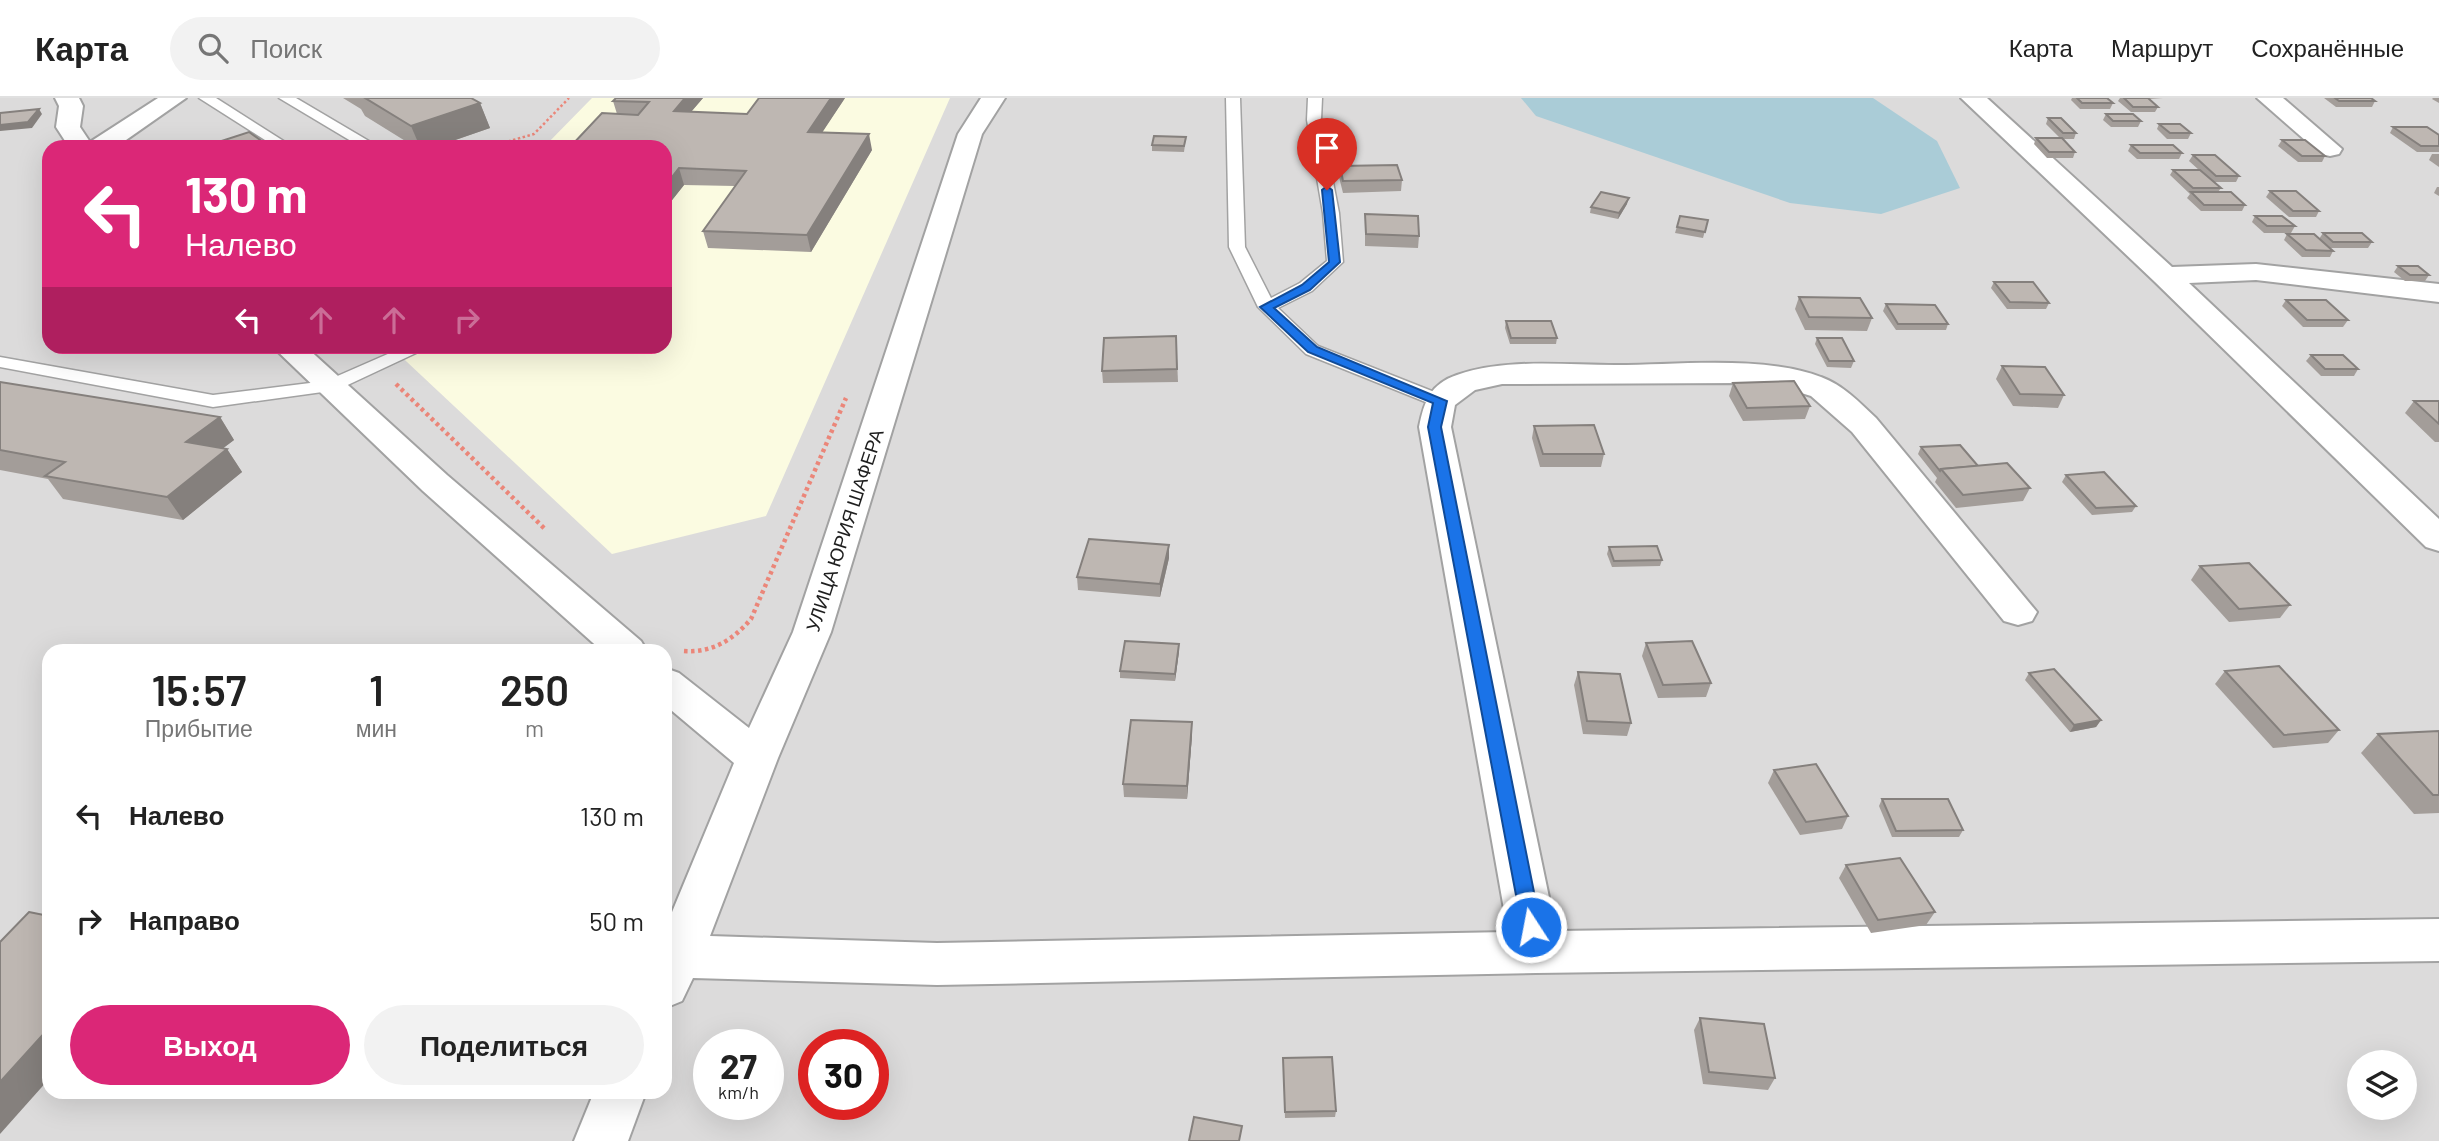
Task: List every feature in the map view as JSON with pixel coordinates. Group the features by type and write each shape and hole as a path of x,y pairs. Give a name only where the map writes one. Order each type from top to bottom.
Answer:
{"street":[{"path":"67,98 71,106 68,127 76,140"},
{"path":"110,140 174,98"},
{"name":"УЛИЦА ЮРИЯ ШАФЕРА","path":"672,969 757,758 812,632 970,134 993,98"},
{"path":"1973,98 2165,276 2439,539"},
{"path":"2269,98 2330,149"},
{"path":"2165,276 2256,272 2439,293"},
{"path":"296,354 435,483 619,644"},
{"path":"1536,952 1435,427 1440,401 1465,382 1502,375 1775,376 1822,387 1840,399 1864,425 2018,612"},
{"path":"673,667 757,758"},
{"path":"672,971 1536,952 2439,940"},
{"path":"601,1141 618,1099"}],"lane":[{"path":"206,98 275,140"},
{"path":"286,98 360,140"},
{"path":"1233,98 1237,247 1266,307 1312,350 1440,401"},
{"path":"1266,307 1306,287 1335,262 1331,213 1314,120 1315,98"},
{"path":"0,362 213,401 330,386 404,354"}],"path":[{"path":"513,140 534,134 569,98"},
{"path":"377,366 553,536"},
{"path":"673,667 691,652 716,648 738,636 751,620 849,391"}],"shaded area":[{"path":"0,98 2439,98 2439,1141 0,1141"},
{"path":"592,98 950,98 766,516 612,554 398,354 672,354 672,140 551,140"}],"water":[{"path":"1521,98 1873,98 1937,141 1960,188 1881,214 1790,203 1536,116"}],"building":[{"path":"365,98 471,98 480,103 411,126"},
{"path":"616,98 685,98 674,111 747,114 759,98 831,98 808,132 869,134 807,235 703,231 746,171 679,168 672,177 672,140 577,140 602,113 638,115 649,102 613,101"},
{"path":"2077,98 2107,98 2113,103 2082,103"},
{"path":"2124,98 2148,98 2158,107 2133,107"},
{"path":"2335,98 2371,98 2375,101 2339,101"},
{"path":"39,109 28,122 0,125 0,113"},
{"path":"2106,114 2133,114 2141,121 2113,121"},
{"path":"2048,118 2061,118 2076,133 2063,133"},
{"path":"2159,124 2180,124 2191,133 2170,133"},
{"path":"2393,127 2427,127 2439,135 2439,146 2421,146"},
{"path":"249,132 260,140 224,140"},
{"path":"1154,136 1186,137 1184,146 1152,145"},
{"path":"2036,138 2062,138 2075,152 2049,152"},
{"path":"2282,140 2305,140 2325,156 2302,156"},
{"path":"2131,145 2173,145 2182,153 2140,153"},
{"path":"2193,155 2215,155 2239,176 2216,176"},
{"path":"1397,165 1402,180 1343,181 1340,166"},
{"path":"2173,170 2200,170 2221,188 2193,188"},
{"path":"2270,191 2296,191 2319,211 2293,211"},
{"path":"1601,192 1629,198 1619,213 1591,207"},
{"path":"2191,192 2231,192 2245,205 2204,205"},
{"path":"1365,214 1418,216 1419,236 1366,234"},
{"path":"1680,216 1708,220 1705,232 1677,227"},
{"path":"2255,216 2282,216 2295,226 2267,226"},
{"path":"2323,233 2362,233 2372,242 2333,242"},
{"path":"2287,234 2314,234 2333,251 2306,250"},
{"path":"2398,266 2418,266 2429,275 2410,275"},
{"path":"1994,282 2033,282 2049,303 2010,302"},
{"path":"1799,297 1860,298 1872,318 1809,317"},
{"path":"2286,300 2326,300 2348,320 2307,320"},
{"path":"1886,304 1935,305 1948,324 1898,324"},
{"path":"1506,321 1551,321 1557,338 1511,338"},
{"path":"1176,336 1177,369 1102,371 1104,338"},
{"path":"1817,338 1842,338 1854,361 1829,361"},
{"path":"2311,355 2343,355 2358,369 2325,369"},
{"path":"2002,366 2045,367 2064,395 2020,394"},
{"path":"1794,381 1810,406 1747,408 1733,383"},
{"path":"0,382 220,417 186,442 227,449 167,497 45,476 65,462 0,450"},
{"path":"2414,401 2439,401 2439,424"},
{"path":"1594,425 1604,454 1543,454 1534,426"},
{"path":"1960,445 1978,466 1940,471 1921,447"},
{"path":"2007,463 2030,488 1963,495 1941,469"},
{"path":"2104,472 2136,506 2096,508 2066,475"},
{"path":"1089,539 1169,545 1160,584 1077,577"},
{"path":"1657,546 1662,560 1614,561 1609,547"},
{"path":"2249,563 2290,605 2239,609 2200,566"},
{"path":"1125,641 1179,644 1175,674 1120,671"},
{"path":"1692,641 1711,683 1663,685 1646,643"},
{"path":"2279,666 2339,730 2284,735 2225,671"},
{"path":"2054,669 2101,720 2074,725 2029,673"},
{"path":"1578,672 1620,674 1631,723 1587,721"},
{"path":"1131,720 1192,722 1187,786 1123,784"},
{"path":"2439,731 2439,795 2433,795 2378,734"},
{"path":"1816,764 1848,816 1806,822 1774,770"},
{"path":"1882,799 1948,799 1963,830 1896,831"},
{"path":"1900,858 1935,912 1878,920 1846,865"},
{"path":"29,912 42,915 42,1036 0,1082 0,942"},
{"path":"1700,1018 1764,1024 1775,1078 1709,1072"},
{"path":"1332,1057 1336,1111 1285,1112 1283,1058"},
{"path":"1194,1117 1242,1126 1239,1141 1189,1141"}],"route":[{"path":"1327,190 1335,262 1306,287 1266,307 1312,350 1440,401 1435,427 1531,927"}]}
